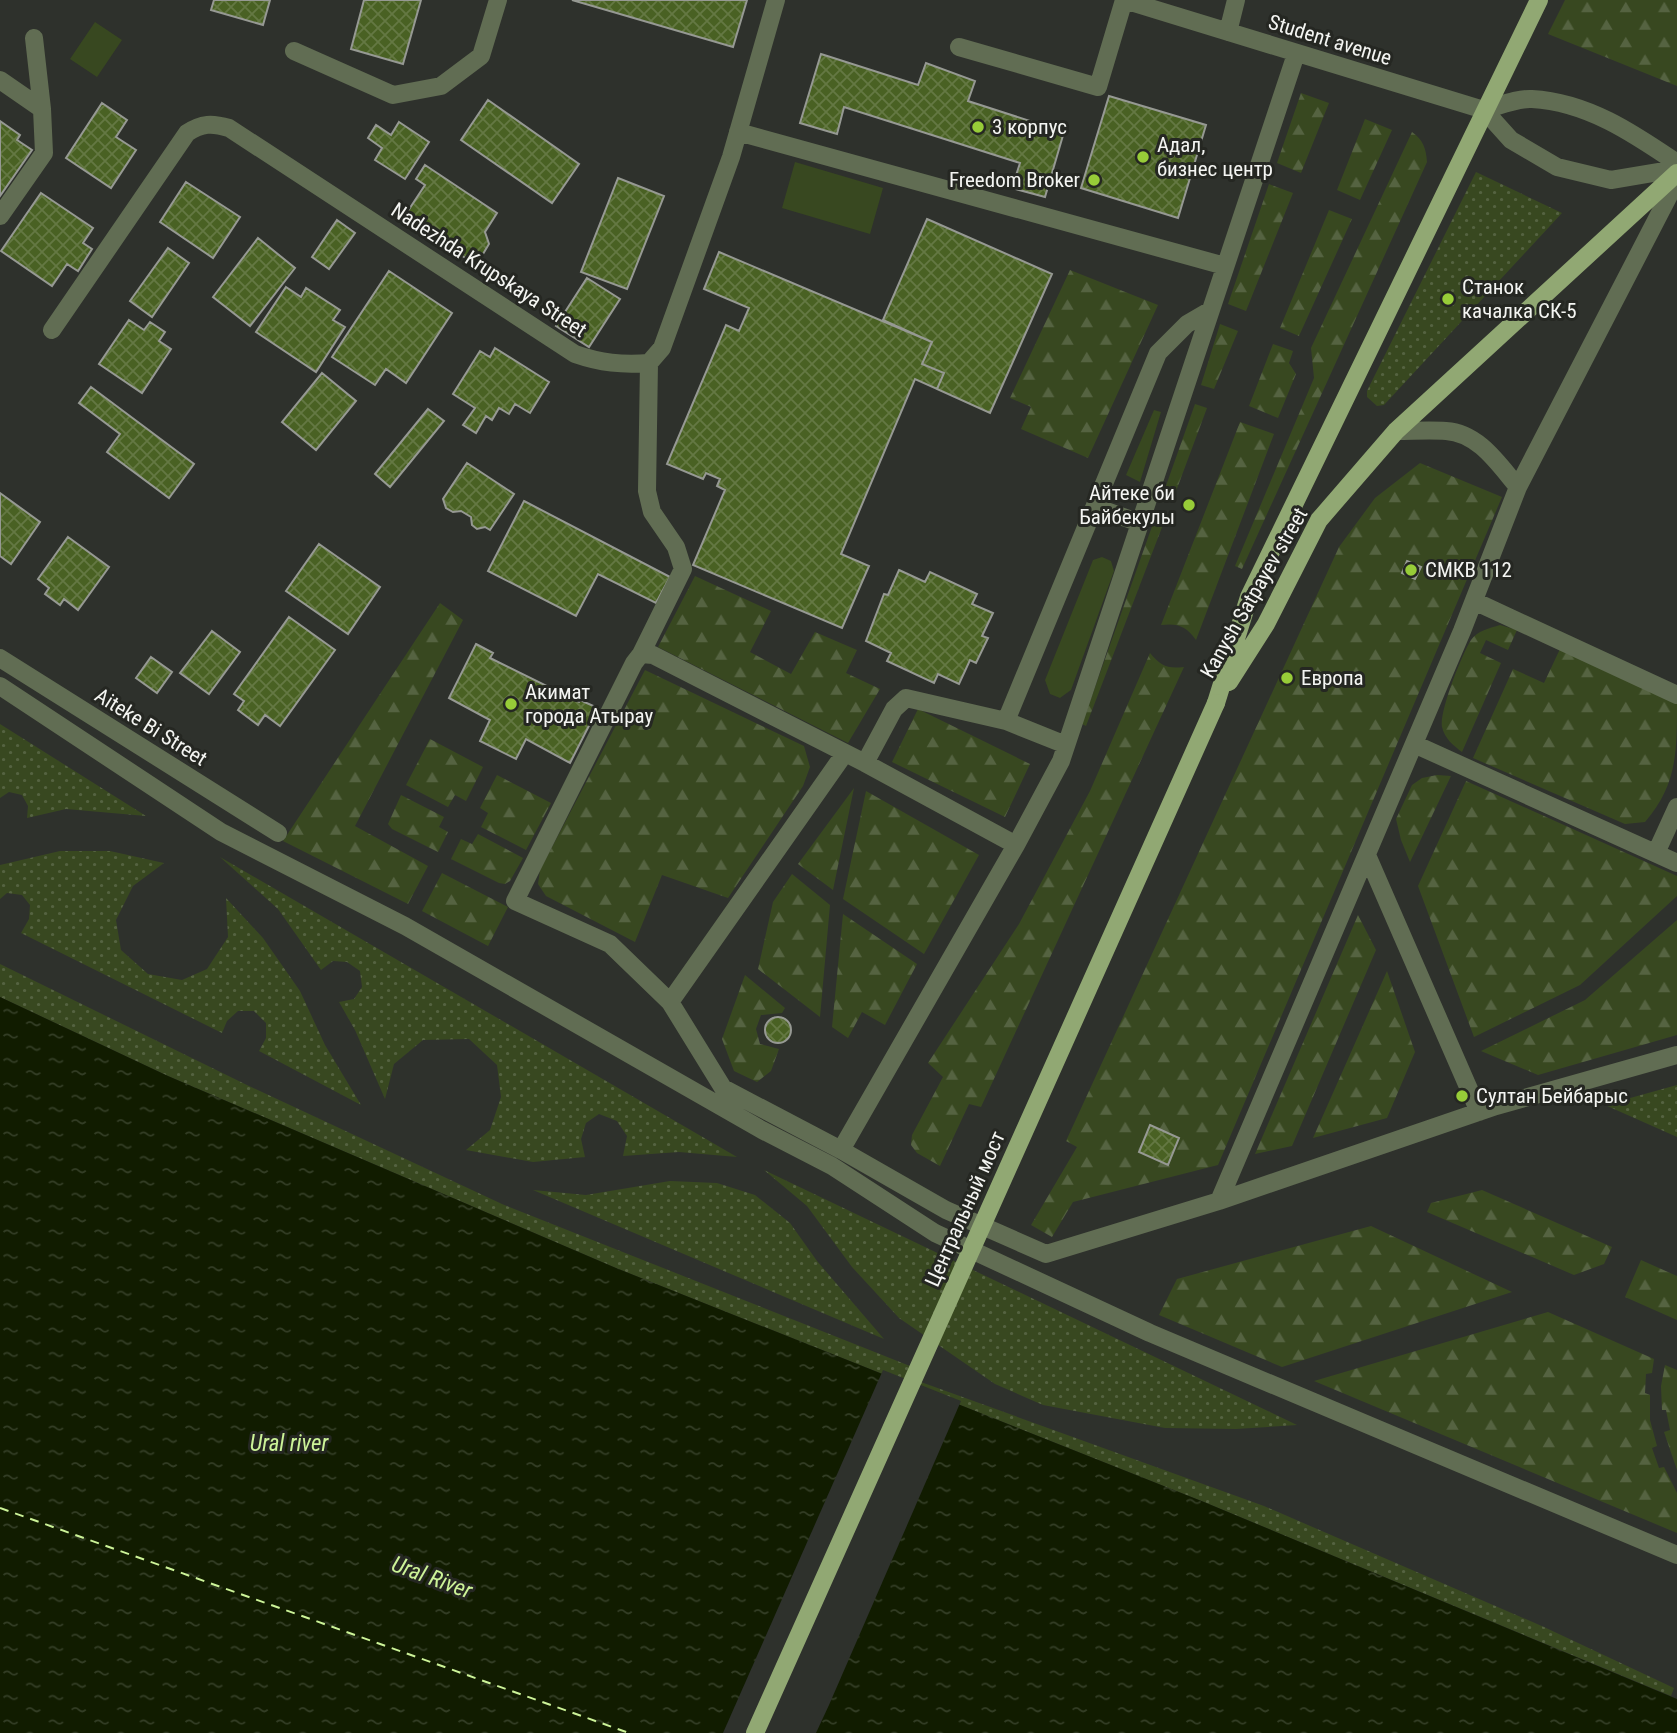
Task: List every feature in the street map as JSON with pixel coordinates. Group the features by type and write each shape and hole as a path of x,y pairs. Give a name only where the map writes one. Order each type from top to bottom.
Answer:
{"main road":[{"name":"Kanysh Satpayev street","path":"1216,703 1249,597 1539,0"},
{"name":"Kanysh Satpayev street","path":"1216,703 1266,624 1319,520 1396,431 1677,171"},
{"name":"Центральный мост","path":"755,1733 1216,703"}],"street":[{"path":"294,51 393,95 441,86 481,56 498,0"},
{"path":"776,0 738,132 662,348 649,363 647,491 652,512 676,547 683,569 515,901 610,944 670,1002 723,1088 841,1150 946,1210 1046,1254 1219,1201 1479,1112 1677,1055"},
{"path":"960,47 1098,87 1124,0"},
{"name":"Student avenue","path":"1124,0 1484,110"},
{"path":"1228,32 1236,0"},
{"path":"0,216 44,153 34,38"},
{"path":"841,1150 1016,845 1061,761 1296,54"},
{"path":"0,80 42,109"},
{"path":"1677,163 1631,131 1581,108 1530,99 1484,110 1511,140 1558,167 1611,180 1677,171"},
{"name":"Nadezhda Krupskaya Street","path":"52,330 187,133 198,126 214,124 229,128 575,354 599,363 649,363"},
{"path":"738,132 1225,265"},
{"path":"1219,1201 1474,601 1518,487 1677,180"},
{"path":"1006,721 1158,353 1187,324 1211,310"},
{"path":"1396,431 1450,430 1471,438 1486,449 1518,487"},
{"path":"1095,507 1140,523"},
{"path":"1474,601 1677,695"},
{"path":"641,654 653,654 865,763 1016,845"},
{"name":"Aiteke Bi Street","path":"0,658 278,833"},
{"path":"0,686 221,832 405,926 762,1130 832,1166 935,1233 1150,1333 1677,1555"},
{"path":"865,763 894,709 906,698 1006,721 1066,745"},
{"path":"1414,744 1677,863"},
{"path":"670,1002 845,753"},
{"path":"1656,853 1677,807"},
{"path":"1367,855 1479,1112"}],"green space":[{"path":"1565,0 1677,0 1677,86 1548,34"},
{"path":"95,22 122,40 97,77 70,59"},
{"path":"1301,93 1329,103 1301,173 1277,163"},
{"path":"1365,119 1392,130 1360,200 1337,190"},
{"path":"1412,132 1423,145 1427,162 1242,569 1235,566 1314,378 1311,348"},
{"path":"795,162 883,188 870,234 782,208"},
{"path":"1476,172 1562,213 1384,405 1377,406 1367,397 1367,391"},
{"path":"1269,184 1293,193 1246,311 1228,304"},
{"path":"1329,210 1352,219 1299,336 1280,328"},
{"path":"1070,270 1158,305 1088,458 1021,429 1031,407 1010,398"},
{"path":"1220,324 1238,331 1214,389 1201,385"},
{"path":"1273,344 1293,351 1289,363 1296,374 1278,418 1249,406"},
{"path":"1195,404 1207,408 1172,502 1162,497"},
{"path":"1154,410 1161,412 1140,482 1126,475"},
{"path":"1240,422 1274,434 1196,640 1189,631 1181,627 1161,625"},
{"path":"1420,463 1502,497 1218,1165 1073,1202 1052,1237 1031,1225 1077,1147 1066,1141 1339,547 1375,498"},
{"path":"1155,518 1164,522 1086,726 1082,724"},
{"path":"1102,557 1111,561 1114,571 1071,690 1060,698 1050,694 1045,680 1093,560"},
{"path":"695,576 771,611 750,652 791,674 815,632 857,650 846,673 880,689 848,743 658,647"},
{"path":"440,603 463,620 355,826 428,866 408,904 283,841"},
{"path":"1500,625 1517,630 1508,650 1486,640 1480,653 1501,663 1462,752 1443,731 1442,720 1447,697 1471,640 1480,632"},
{"path":"1560,649 1677,703 1673,767 1664,795 1645,822 1625,824 1473,758 1513,669 1544,683"},
{"path":"1150,653 1165,666 1184,667 981,1107 969,1104 940,1166 917,1153 911,1145 912,1135 943,1077 928,1063 1019,924 1090,791"},
{"path":"645,670 804,746 810,767 803,786 728,898 662,875 635,942 546,896 538,884 540,870"},
{"path":"918,709 1030,764 1005,817 892,762"},
{"path":"0,724 146,816 66,809 27,818 28,806 22,795 9,792 0,798"},
{"path":"430,739 483,767 466,801 455,795 448,807 406,785"},
{"path":"497,775 551,803 526,850 481,827 488,813 480,808"},
{"path":"1451,776 1410,862 1396,819 1412,785 1422,778"},
{"path":"1466,781 1677,876 1677,896 1580,985 1474,1037 1418,886"},
{"path":"854,788 833,890 798,864"},
{"path":"866,791 979,855 924,954 843,899"},
{"path":"401,795 444,817 439,827 448,832 438,852 392,829 388,824"},
{"path":"478,834 523,858 510,881 499,883 451,859 461,839 472,844"},
{"path":"60,851 110,851 164,863 133,886 116,920 121,950 148,974 182,980 207,969 228,937 226,898 263,938 300,991 325,1045 361,1105 259,1051 266,1038 266,1023 254,1011 238,1011 227,1021 222,1033 21,933 29,919 30,905 22,895 7,893 0,899 0,865"},
{"path":"220,857 737,1157 679,1152 623,1156 627,1136 617,1121 599,1114 586,1123 581,1139 585,1157 533,1162 466,1150 490,1130 501,1097 497,1065 469,1039 423,1040 394,1064 385,1099 355,1030 339,1002 354,999 362,987 360,971 347,962 333,961 321,970 278,909"},
{"path":"442,873 508,907 488,946 422,911"},
{"path":"792,874 830,905 820,1017 758,969 773,902"},
{"path":"843,914 917,964 885,1025 862,1012 848,1038 832,1027"},
{"path":"1358,915 1376,950 1292,1146 1255,1154"},
{"path":"1677,920 1677,1035 1538,1075 1481,1051 1585,1000"},
{"path":"0,964 249,1086 502,1204 910,1366 907,1377 1264,1506 1544,1627 1674,1688 1671,1696 1204,1502 616,1268 168,1076 0,997"},
{"path":"1387,971 1415,1052 1387,1118 1313,1138"},
{"path":"745,975 785,1008 782,1013 761,1015 756,1029 760,1044 779,1049 771,1071 757,1082 734,1071 722,1039"},
{"path":"1677,1085 1677,1137 1605,1105"},
{"path":"764,1170 1297,1425 1236,1429 1165,1428 1043,1405 995,1384 899,1318 852,1267 807,1206"},
{"path":"670,1181 717,1183 755,1195 790,1223 817,1261 884,1339 533,1190 586,1195"},
{"path":"1482,1190 1612,1247 1604,1264 1574,1275 1427,1212 1431,1203"},
{"path":"1371,1226 1512,1292 1282,1367 1159,1315 1177,1279"},
{"path":"1641,1260 1677,1276 1677,1320 1625,1297"},
{"path":"1548,1312 1654,1359 1652,1373 1646,1374 1645,1393 1650,1395 1650,1420 1657,1446 1652,1448 1659,1468 1664,1467 1677,1493 1677,1533 1314,1381"},
{"path":"1665,1365 1677,1370 1677,1470 1664,1432 1670,1430 1666,1410 1662,1410 1661,1386"}],"water":[{"name":"Ural river","path":"0,997 168,1076 616,1268 1204,1502 1677,1699 1677,1733 0,1733"}],"pier":[{"path":"883,1370 961,1401 829,1705 816,1733 723,1733"}],"building":[{"path":"214,0 270,0 263,25 211,10"},
{"path":"364,0 421,0 403,64 351,49"},
{"path":"572,0 747,0 733,47"},
{"name":"3 корпус","path":"821,54 918,85 926,63 975,81 968,101 1064,132 1045,197 1012,188 1020,163 844,107 837,134 800,123"},
{"name":"Адал, бизнес центр","path":"1109,96 1206,125 1178,218 1081,188"},
{"path":"488,100 579,164 552,203 461,140"},
{"path":"102,103 127,120 116,137 136,150 111,188 66,158"},
{"path":"0,121 20,135 17,140 32,150 0,196"},
{"path":"399,122 429,142 405,179 375,160 382,148 368,138 376,125 391,135"},
{"path":"425,165 497,213 485,232 489,244 480,259 467,259 404,217 425,185 416,179"},
{"path":"618,178 664,196 627,289 581,272"},
{"path":"186,182 240,217 213,258 160,222"},
{"path":"41,193 93,228 83,243 92,249 78,271 67,264 52,286 1,251"},
{"path":"927,219 1052,274 990,413 937,389 944,373 922,364 932,342 883,320"},
{"path":"337,220 355,233 329,269 312,257"},
{"path":"258,238 295,268 250,326 213,297"},
{"path":"168,248 189,263 152,317 130,301"},
{"path":"719,252 932,342 922,364 944,373 937,389 915,379 841,554 869,566 842,628 693,565 725,490 717,486 720,479 706,473 703,479 667,464 726,325 739,331 749,308 704,289"},
{"path":"389,271 452,313 406,383 386,369 375,385 332,357"},
{"path":"587,278 620,299 589,347 556,326"},
{"path":"286,287 301,297 306,288 340,310 333,320 345,327 316,372 256,332"},
{"path":"129,320 144,330 150,322 165,332 159,341 171,349 142,393 99,364"},
{"path":"495,348 549,382 530,413 515,404 509,414 499,408 492,420 486,416 476,433 463,425 475,408 453,394 480,351 490,357"},
{"path":"322,373 356,401 316,450 282,422"},
{"path":"91,387 194,464 169,498 107,452 120,434 79,403"},
{"path":"428,409 444,421 390,487 375,474"},
{"path":"467,463 514,494 490,530 485,527 477,529 472,525 471,517 461,511 453,512 446,508 443,499"},
{"path":"0,493 40,522 11,564 0,556"},
{"path":"524,501 670,577 656,603 598,574 576,616 488,571"},
{"path":"68,537 109,567 78,610 64,599 60,605 45,594 49,588 38,579"},
{"path":"319,544 380,587 348,634 286,591"},
{"name":"СМКВ 112","path":"1407,561 1421,567 1415,579 1402,573"},
{"path":"899,570 925,582 930,572 977,594 972,604 993,613 982,636 988,638 976,663 970,660 959,684 938,674 934,683 887,661 891,653 866,641 884,594 888,595"},
{"path":"289,617 335,650 280,726 265,715 258,725 238,710 244,701 234,694"},
{"path":"212,631 240,652 209,694 180,673"},
{"path":"476,644 493,653 490,658 579,702 580,700 598,708 570,763 526,739 516,759 480,741 490,720 449,698"},
{"path":"151,657 172,672 157,693 136,678"},
{"path":"778,1017 787,1021 791,1030 787,1039 778,1043 769,1039 765,1030 769,1021"},
{"path":"1150,1125 1179,1138 1168,1165 1139,1152"}],"ferry route":[{"path":"0,1508 629,1733"}],"place":[{"name":"3 корпус","path":"978,127"},
{"name":"Адал, бизнес центр","path":"1143,157"},
{"name":"Freedom Broker","path":"1094,180"},
{"name":"Станок качалка СК-5","path":"1448,299"},
{"name":"Айтеке би Байбекулы","path":"1189,505"},
{"name":"СМКВ 112","path":"1411,570"},
{"name":"Европа","path":"1287,678"},
{"name":"Акимат города Атырау","path":"511,704"},
{"name":"Султан Бейбарыс","path":"1462,1096"}],"water label":[{"name":"Ural River","path":"432,1577"}]}
